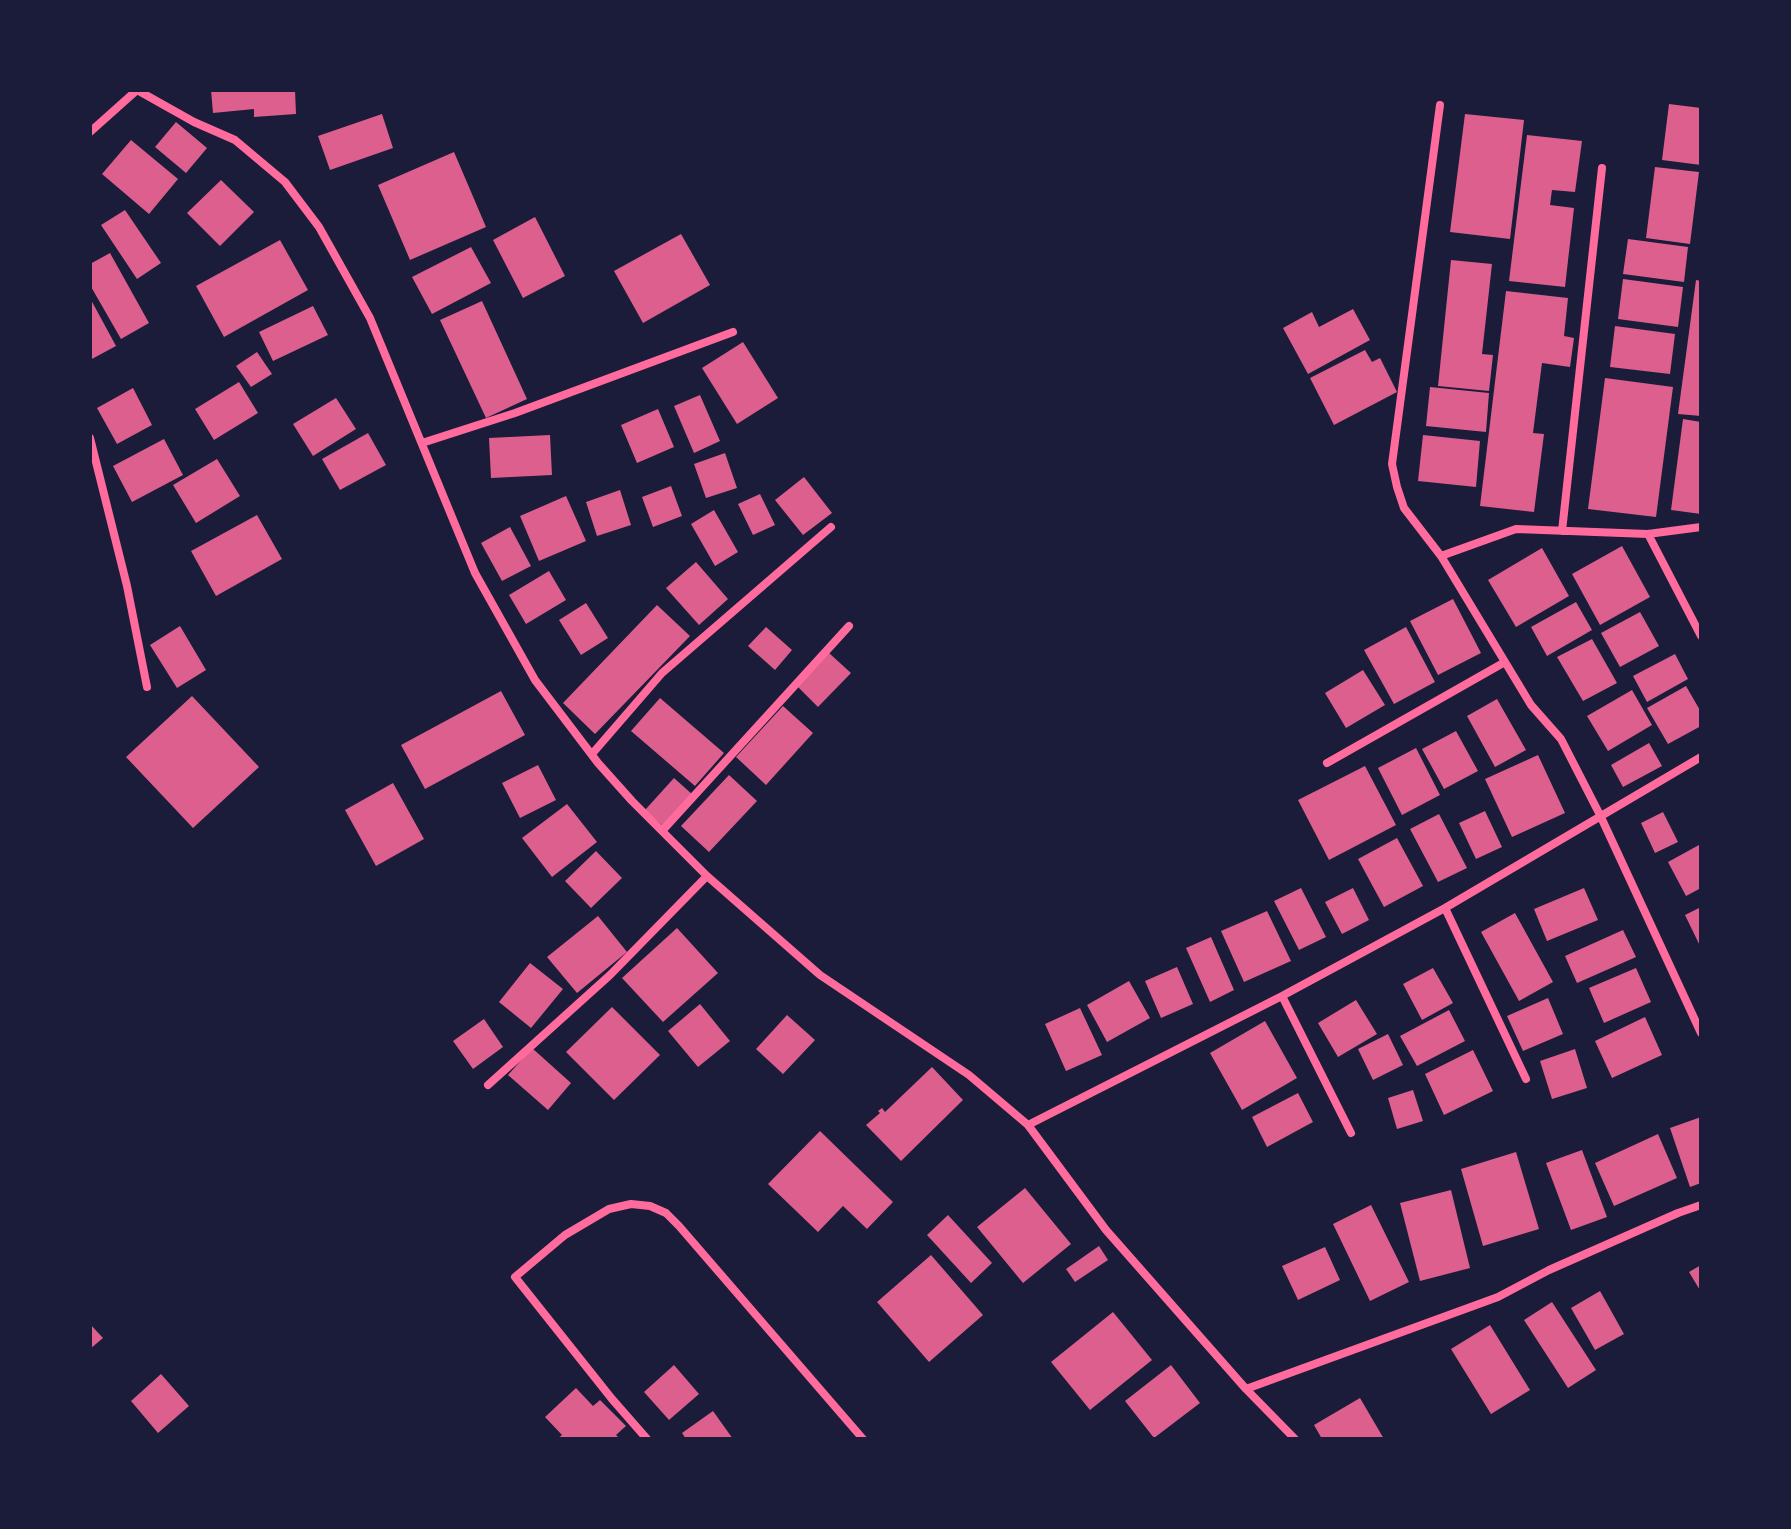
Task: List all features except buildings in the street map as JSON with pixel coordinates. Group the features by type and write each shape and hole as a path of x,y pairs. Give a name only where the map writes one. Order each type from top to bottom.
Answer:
{"street":[{"path":"90,132 137,90 194,122 235,140 285,182 319,227 370,318 475,573 535,680 592,754 707,876 820,975 969,1075 1028,1125 1106,1230 1246,1389 1295,1439"},
{"path":"1440,105 1392,464 1404,508 1441,556 1531,705 1561,739 1600,815 1701,1033"},
{"path":"1562,531 1602,168"},
{"path":"422,443 515,413 733,332"},
{"path":"90,438 127,586 147,687"},
{"path":"592,754 662,673 831,527"},
{"path":"1441,556 1516,529 1648,534 1701,527"},
{"path":"1648,534 1701,636"},
{"path":"662,831 849,626"},
{"path":"1327,763 1505,662"},
{"path":"1028,1125 1282,996 1445,908 1701,757"},
{"path":"488,1085 610,975 707,876"},
{"path":"1445,908 1526,1079"},
{"path":"1282,996 1351,1133"},
{"path":"647,1439 515,1277 565,1235 609,1209 631,1204 650,1206 666,1213 679,1226 863,1439"},
{"path":"1246,1389 1498,1297 1549,1270 1701,1205"}]}
